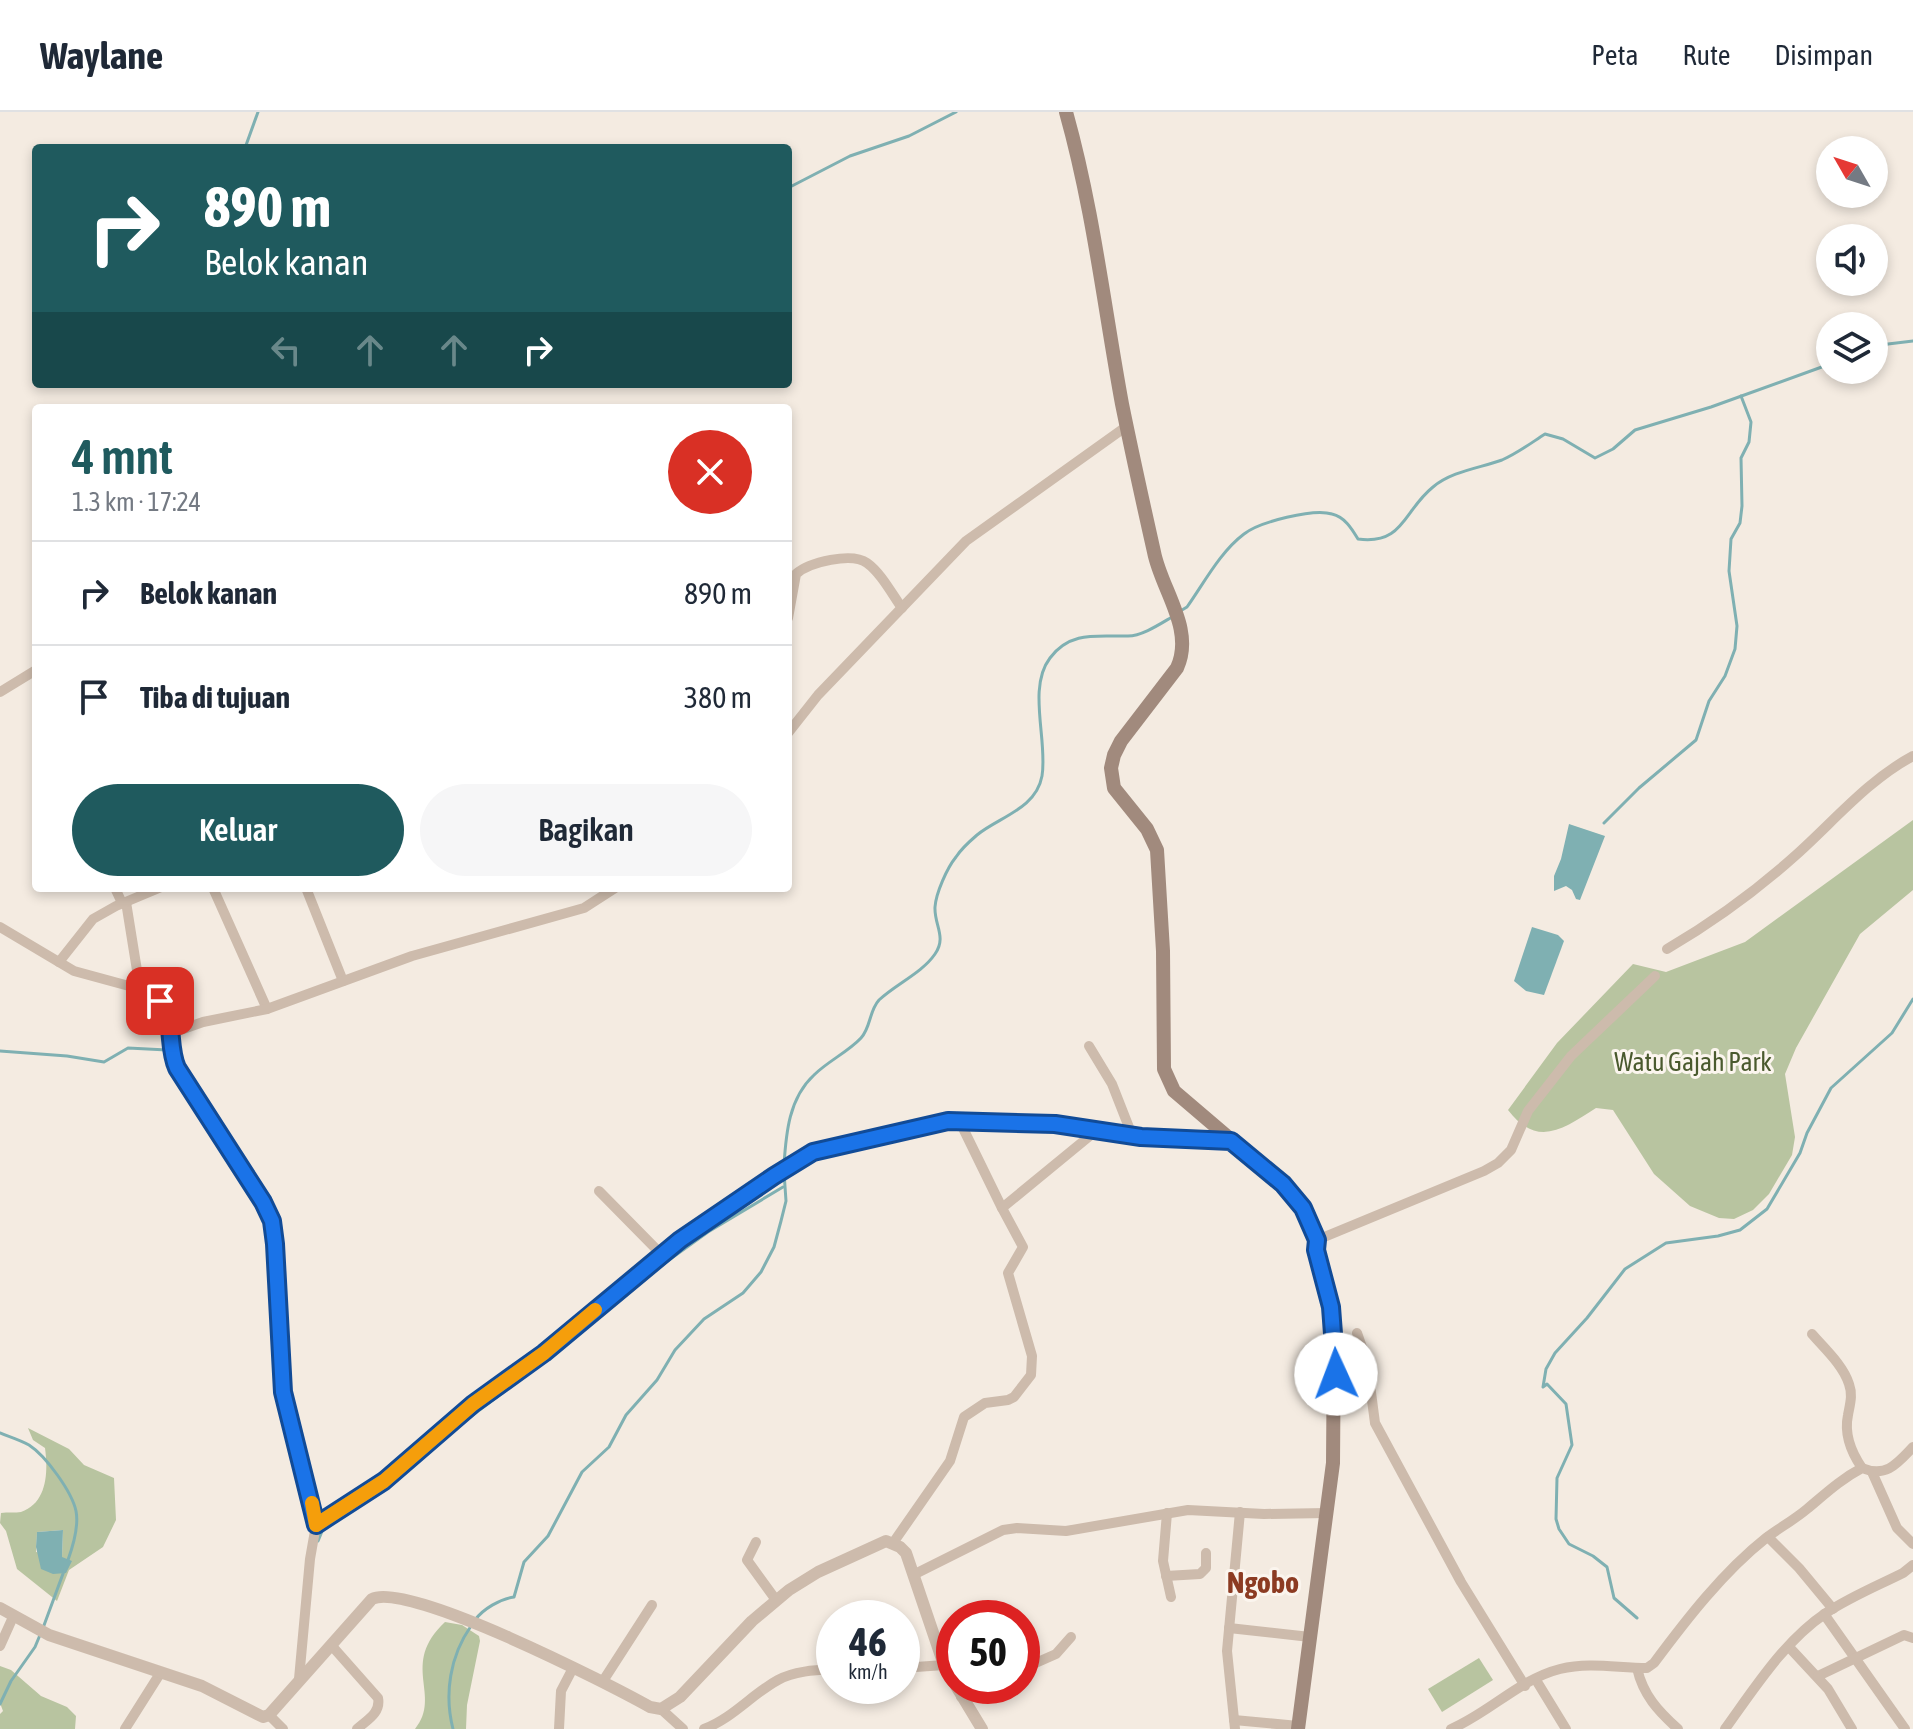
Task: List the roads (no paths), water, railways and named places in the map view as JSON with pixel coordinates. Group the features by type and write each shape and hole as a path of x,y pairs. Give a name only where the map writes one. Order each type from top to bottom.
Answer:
{"main road":[{"path":"1066,112 1098,255 1127,426 1156,562 1174,603 1180,626 1180,662 1121,741 1114,755 1111,780 1123,802 1147,829 1157,850 1163,951 1162,1060 1167,1081 1174,1091 1292,1194 1303,1208 1317,1240 1316,1250 1331,1307 1334,1332 1333,1463 1298,1727"}],"street":[{"path":"792,728 818,695 966,541 1127,426"},
{"path":"792,596 796,574 805,567 834,559 864,560 902,608"},
{"path":"0,692 32,672"},
{"path":"1667,949 1728,911 1796,856 1857,797 1913,756"},
{"path":"117,892 124,903 140,989"},
{"path":"59,962 93,919 150,892"},
{"path":"215,892 267,1009"},
{"path":"308,892 343,981"},
{"path":"169,1034 203,1022 267,1009 412,956 584,908 609,892"},
{"path":"0,927 86,976 140,989 160,1001 167,1009 171,1053 182,1078 263,1202 272,1221 280,1294 283,1392 316,1525 299,1679"},
{"path":"1317,1240 1498,1163 1516,1142 1528,1111 1555,1075 1655,976"},
{"path":"1089,1046 1112,1084 1132,1135"},
{"path":"316,1525 384,1481 473,1404 544,1353 662,1255 813,1152 959,1120 1055,1124 1132,1135 1231,1141"},
{"path":"893,1543 950,1461 964,1417 985,1403 1014,1397 1031,1375 1032,1356 1009,1276 1010,1268 1023,1247 959,1120"},
{"path":"1002,1208 1097,1130"},
{"path":"599,1191 662,1255"},
{"path":"1357,1333 1367,1362 1375,1423 1461,1582 1525,1686"},
{"path":"1812,1334 1843,1372 1851,1387 1846,1428 1854,1456 1867,1470 1897,1528 1913,1544"},
{"path":"1451,1729 1548,1673 1581,1666 1647,1668 1687,1621 1768,1537 1845,1477 1867,1470 1889,1470 1913,1447"},
{"path":"913,1575 1003,1530 1066,1531 1188,1510 1326,1513"},
{"path":"1240,1512 1229,1628 1229,1682 1234,1725 1298,1727"},
{"path":"1167,1513 1163,1561 1171,1597"},
{"path":"1768,1537 1799,1568 1905,1729"},
{"path":"756,1542 747,1560 776,1600"},
{"path":"661,1709 680,1697 776,1600 839,1562 877,1544 893,1543 906,1553 936,1642"},
{"path":"1166,1576 1200,1574 1206,1568 1206,1553"},
{"path":"1725,1729 1789,1647 1828,1612 1913,1565"},
{"path":"263,1720 372,1599 393,1596 465,1618 603,1681 650,1707 661,1709 683,1729"},
{"path":"603,1681 652,1605"},
{"path":"0,1608 49,1635 202,1686 283,1729"},
{"path":"0,1646 13,1617"},
{"path":"1229,1628 1310,1637"},
{"path":"1818,1676 1904,1635 1913,1638"},
{"path":"1040,1661 1056,1654 1071,1637"},
{"path":"332,1646 378,1698 376,1713 357,1729"},
{"path":"1789,1647 1818,1676 1852,1729"},
{"path":"559,1729 561,1691 573,1668"},
{"path":"1637,1668 1640,1682 1654,1707 1678,1729"},
{"path":"704,1729 728,1717 779,1679 816,1670"},
{"path":"125,1729 161,1672"},
{"path":"1536,1680 1566,1729"},
{"path":"966,1704 982,1729"}],"water":[{"path":"1569,824 1605,836 1580,900 1566,886 1554,891 1554,876"},
{"path":"1532,927 1558,935 1564,941 1544,995 1526,991 1514,981"},
{"path":"63,1530 62,1557 72,1561 66,1573 53,1574 41,1569 36,1547 37,1532"}],"waterway":[{"path":"246,144 258,112"},
{"path":"792,186 850,156 909,136 956,112"},
{"path":"1888,344 1913,341"},
{"path":"1182,610 1227,550 1251,529 1287,517 1324,513 1341,518 1358,539 1385,537 1402,524 1433,487 1457,474 1502,460 1545,434 1563,439 1595,458 1613,449 1635,430 1711,407 1816,369"},
{"path":"1604,823 1639,788 1696,740 1709,701 1725,676 1735,649 1737,626 1729,571 1731,539 1740,523 1741,458 1749,442 1751,422 1741,396"},
{"path":"784,1165 790,1117 806,1084 861,1038 879,1000 923,967 935,954 940,942 936,901 942,881 953,862 974,837 1025,804 1038,787 1043,762 1040,684 1050,658 1058,649 1076,639 1133,635 1172,617"},
{"path":"1637,1618 1614,1598 1607,1567 1569,1544 1559,1529 1556,1519 1557,1478 1572,1445 1566,1404 1547,1384 1543,1387 1546,1369 1555,1353 1625,1269 1666,1243 1740,1230 1767,1209 1800,1153 1831,1088 1892,1033 1913,999"},
{"path":"0,1051 104,1062 128,1048 167,1050"},
{"path":"179,1060 189,1078"},
{"path":"232,1145 274,1213"},
{"path":"475,1620 492,1605 514,1597 524,1562 548,1536 582,1472 609,1447 626,1415 657,1380 675,1350 704,1319 743,1293 761,1272 774,1247 786,1201 784,1172"},
{"path":"630,1288 708,1232 783,1187"},
{"path":"281,1256 290,1400"},
{"path":"433,1445 550,1357 612,1303"},
{"path":"0,1433 36,1450 69,1494 77,1523 68,1560"},
{"path":"387,1484 409,1469 424,1453"},
{"path":"304,1454 320,1512"},
{"path":"318,1541 323,1529 344,1512"},
{"path":"43,1628 64,1571"},
{"path":"453,1729 449,1702 451,1676 458,1650 471,1626"},
{"path":"0,1704 40,1635"}],"district":[{"name":"Ngobo","path":"1263,1583"}],"park label":[{"name":"Watu Gajah Park","path":"1693,1062"}]}
